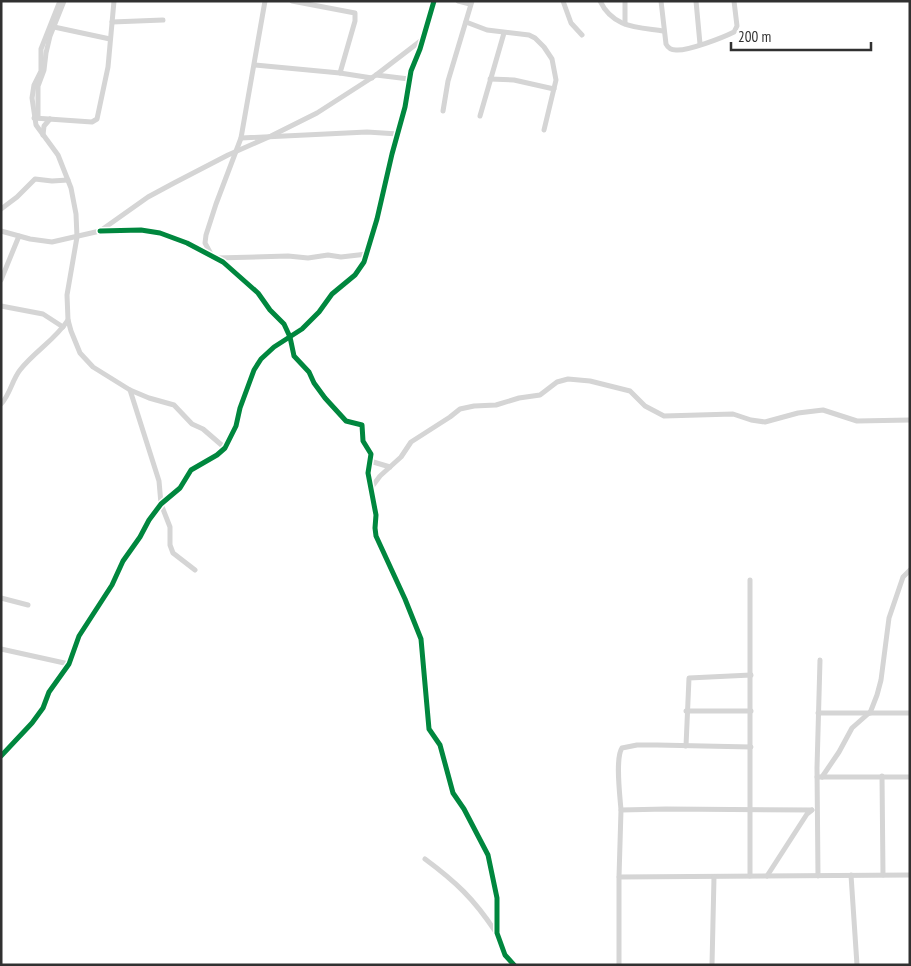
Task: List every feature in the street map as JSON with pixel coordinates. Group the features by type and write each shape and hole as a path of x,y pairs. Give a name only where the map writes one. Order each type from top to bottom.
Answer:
{"street":[{"path":"36,118 38,86 62,1"},
{"path":"62,1 41,49 41,71 32,90 37,129 58,155 68,180 76,214 77,237 68,285 68,320 80,352 87,363 130,390 174,405 192,424 203,429 225,448"},
{"path":"36,118 92,122 97,120 106,76 114,1"},
{"path":"214,257 205,243 206,235 241,138 265,1"},
{"path":"292,1 354,13 355,21 340,73"},
{"path":"1,756 32,723 43,708 49,692 69,664 82,630 112,585 123,561 140,537 149,520 161,504 180,488 191,470 217,455 225,448 236,426 240,408 254,370 269,350 290,337 319,312 339,288 355,275 364,262 405,107 410,79 434,1"},
{"path":"443,112 448,81 471,3 458,1"},
{"path":"563,1 571,23 582,35"},
{"path":"600,1 605,11 613,19 625,24 663,31"},
{"path":"625,1 625,24"},
{"path":"661,1 666,44 673,50 688,48 731,34 736,30 738,26 734,1"},
{"path":"696,1 700,44"},
{"path":"112,22 163,20"},
{"path":"466,22 488,30 529,35 544,47 552,59 555,70 554,89 544,130"},
{"path":"54,27 110,39"},
{"path":"480,116 504,33"},
{"path":"100,231 156,193 236,151 272,136 317,113 374,76 423,39"},
{"path":"255,65 410,79"},
{"path":"490,79 514,80 554,89"},
{"path":"43,135 44,126 50,119"},
{"path":"241,138 367,132 398,134"},
{"path":"1,209 17,197 35,179 68,180"},
{"path":"1,231 52,242 100,231 152,231 187,243 214,257 258,292 270,310 284,324 290,337 294,356 309,372 314,383 325,398 346,421 362,425 363,441 371,452 368,471 376,515 376,536 421,639 429,729 440,745 453,793 472,825 490,863 498,906 497,934"},
{"path":"1,280 19,236"},
{"path":"214,257 288,256 308,258 328,255 347,257 367,254"},
{"path":"1,306 44,314 63,328"},
{"path":"1,404 19,372 31,357 56,336 68,320"},
{"path":"371,489 378,478 401,457 411,442 450,418 460,409 496,405 519,398 540,395 558,382 568,379 630,391 649,409 664,416 736,414 751,420 765,422 798,413 823,410 857,421 910,420"},
{"path":"130,390 159,481 161,504 170,528 171,549 173,553 195,570"},
{"path":"370,461 390,467"},
{"path":"820,777 839,752 852,728 869,713 881,680 889,618 903,577 910,570"},
{"path":"750,580 750,876"},
{"path":"1,598 28,605"},
{"path":"1,649 69,664"},
{"path":"818,876 814,810 820,777 818,713 820,660"},
{"path":"686,746 688,678 751,675"},
{"path":"686,711 751,712"},
{"path":"818,713 910,713"},
{"path":"619,965 619,752 622,748 637,745 751,747"},
{"path":"882,776 883,875"},
{"path":"820,777 910,777"},
{"path":"620,810 814,810"},
{"path":"767,876 806,814 814,810"},
{"path":"424,859 460,886 479,908 497,934 505,955 514,965"},
{"path":"851,875 857,965"},
{"path":"618,877 910,875"},
{"path":"712,965 714,877"}],"cycle path":[{"path":"1,756 32,723 43,708 49,692 69,664 79,636 112,585 123,561 140,537 149,520 161,504 180,488 191,470 217,455 225,448 236,426 240,408 254,370 261,359 274,347 302,329 319,312 332,294 355,275 364,262 377,219 405,107 411,71 420,49 434,1"},
{"path":"100,231 141,230 160,233 187,243 223,262 258,293 270,310 284,324 290,337 294,356 309,372 314,383 325,398 346,421 362,425 363,441 371,454 368,473 376,515 376,536 421,639 429,729 440,745 453,793 464,809 488,855 497,898 497,933 505,955 514,965"}]}
